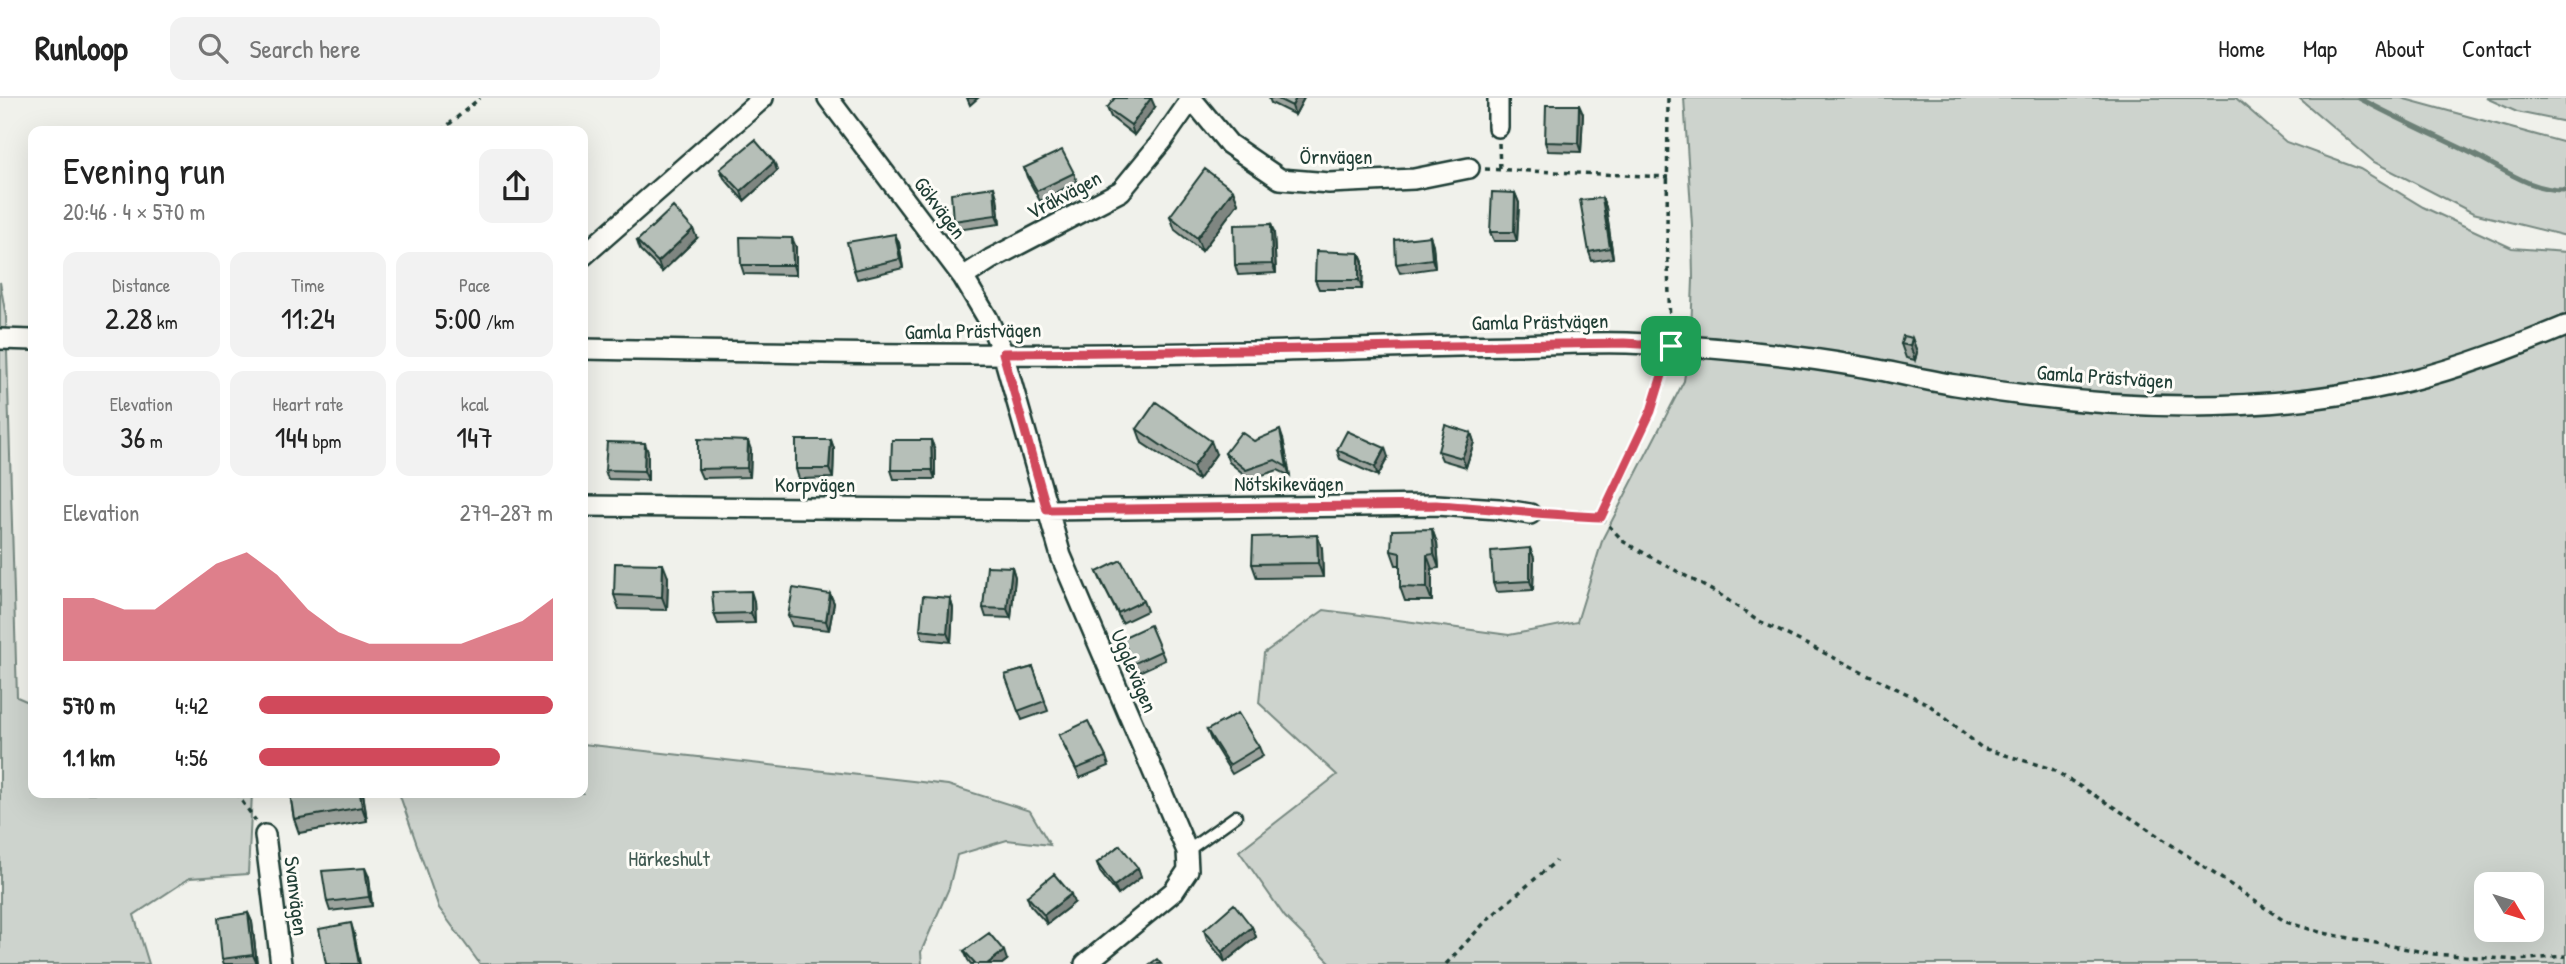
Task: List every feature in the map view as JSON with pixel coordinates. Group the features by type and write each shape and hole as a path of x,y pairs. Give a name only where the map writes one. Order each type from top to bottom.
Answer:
{"street":[{"path":"588,252 763,98"},
{"name":"Gökvägen","path":"828,98 963,278 988,318 1003,353"},
{"name":"Vråkvägen","path":"963,278 991,259 1121,191 1162,141 1192,98"},
{"name":"Örnvägen","path":"1192,98 1229,144 1280,179 1329,183 1414,179 1469,168"},
{"path":"1498,98 1498,127"},
{"name":"Gamla Prästvägen","path":"588,349 877,355 1246,352 1394,346 1624,343 1737,350 1857,366 1957,386 2066,399 2242,406 2326,397 2397,384 2477,360 2566,326"},
{"path":"0,339 28,340"},
{"name":"Ugglevägen","path":"1003,353 1061,556 1186,851"},
{"name":"Nötskikevägen","path":"1047,510 1436,505 1530,514"},
{"name":"Korpvägen","path":"588,506 1047,510"},
{"name":"Svanvägen","path":"265,835 281,964"},
{"path":"1085,964 1174,891 1188,870 1186,851"}],"lane":[{"path":"1186,851 1236,816"}],"path":[{"path":"447,126 480,98"},
{"path":"1601,517 1651,411 1671,346 1667,233 1668,98"},
{"path":"1498,127 1500,170"},
{"path":"1469,168 1668,177"},
{"path":"1530,514 1601,517 1624,542 1722,596 1755,620 1928,704 1982,748 2052,769 2136,821 2286,922 2323,933 2434,954 2517,960 2566,956"},
{"path":"239,798 265,835"},
{"path":"1446,964 1488,919 1556,861"}],"green space":[{"path":"1684,98 2236,98 2286,142 2360,169 2423,207 2512,248 2566,252 2566,964 1332,964 1285,917 1239,851 1337,775 1259,703 1264,653 1324,610 1509,635 1577,622 1603,538 1684,381 1691,333 1693,279"},
{"path":"2299,98 2401,98 2566,143 2566,236 2473,213 2374,162"},
{"path":"2486,98 2566,98 2566,122 2517,112"},
{"path":"0,282 6,317 17,697 28,702 28,798 252,798 248,874 190,878 134,915 149,964 0,964"},
{"name":"Härkeshult","path":"588,745 948,785 1030,811 1050,845 1007,840 957,855 949,888 921,952 922,964 480,964 439,908 401,798 588,798"}],"building":[{"path":"1115,98 1151,98 1131,125 1107,108"},
{"path":"1276,98 1296,98 1292,106"},
{"path":"1546,105 1579,105 1578,143 1545,142"},
{"path":"755,140 774,162 741,191 720,169"},
{"path":"1062,150 1074,173 1037,191 1024,168"},
{"path":"1205,169 1233,190 1197,238 1170,216"},
{"path":"994,187 996,215 953,221 951,193"},
{"path":"1492,192 1515,193 1514,232 1490,232"},
{"path":"1602,198 1610,248 1589,252 1580,200"},
{"path":"673,207 693,229 658,262 637,241"},
{"path":"1271,224 1272,264 1235,265 1234,225"},
{"path":"895,234 900,259 854,270 847,242"},
{"path":"1430,236 1432,259 1396,264 1395,240"},
{"path":"740,237 792,238 793,265 741,265"},
{"path":"1316,251 1359,253 1359,280 1315,280"},
{"path":"1903,336 1912,338 1910,346 1901,344"},
{"path":"1156,402 1211,441 1193,467 1137,429"},
{"path":"1445,425 1471,433 1462,458 1438,451"},
{"path":"1280,430 1287,467 1275,460 1246,470 1225,453 1241,432 1254,441"},
{"path":"1347,431 1385,448 1375,467 1337,450"},
{"path":"698,439 748,441 747,468 698,469"},
{"path":"796,440 831,440 829,469 796,469"},
{"path":"892,440 931,440 932,470 891,470"},
{"path":"607,442 645,443 644,471 605,470"},
{"path":"1432,529 1434,554 1427,555 1427,588 1400,587 1400,553 1391,551 1392,530"},
{"path":"1317,535 1318,563 1252,564 1253,537"},
{"path":"1530,548 1530,581 1493,583 1491,551"},
{"path":"1121,560 1143,601 1118,613 1097,572"},
{"path":"615,563 663,564 662,597 614,595"},
{"path":"987,566 1012,567 1007,609 983,608"},
{"path":"793,588 830,594 826,621 788,616"},
{"path":"751,591 751,613 714,614 712,592"},
{"path":"923,596 950,598 947,633 920,630"},
{"path":"1150,625 1161,651 1133,664 1122,638"},
{"path":"1033,667 1045,701 1018,711 1005,675"},
{"path":"1238,713 1259,747 1229,765 1207,730"},
{"path":"1088,721 1106,757 1076,769 1059,735"},
{"path":"291,798 361,798 362,807 294,819"},
{"path":"1120,845 1138,868 1114,886 1097,863"},
{"path":"365,868 369,897 327,902 322,871"},
{"path":"1054,874 1071,894 1044,915 1027,896"},
{"path":"1234,904 1252,927 1222,952 1204,930"},
{"path":"248,913 253,955 222,959 218,918"},
{"path":"351,923 359,964 326,964 319,929"},
{"path":"989,933 1004,951 987,964 976,964 964,951"}],"waterway":[{"path":"2359,98 2528,183 2566,190"}],"route":[{"path":"1624,343 1671,346 1651,411 1601,517 1530,514 1436,505 1047,510 1003,353 1246,352 1394,346 1624,343"}]}
